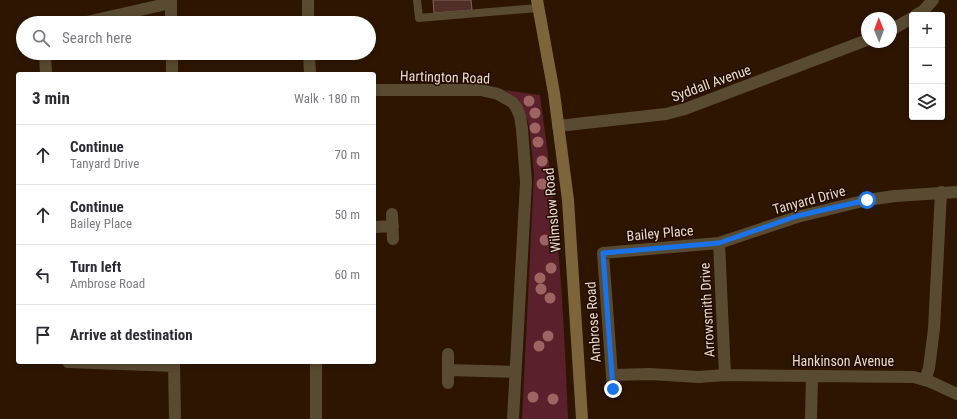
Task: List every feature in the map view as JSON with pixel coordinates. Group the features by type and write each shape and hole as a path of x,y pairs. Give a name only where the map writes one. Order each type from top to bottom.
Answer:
{"main road":[{"name":"Wilmslow Road","path":"537,4 554,93 568,200 582,419"}],"street":[{"path":"308,0 308,16"},
{"path":"921,12 933,0"},
{"path":"110,16 171,1 171,16"},
{"path":"897,27 909,20"},
{"name":"Syddall Avenue","path":"558,126 666,114 685,109 861,42"},
{"path":"45,60 46,72"},
{"path":"172,60 172,72"},
{"path":"309,60 310,72"},
{"name":"Hartington Road","path":"376,90 482,90 498,94 512,102"},
{"name":"Wilmslow Road","path":"512,102 520,116 526,182 513,419"},
{"path":"925,380 929,368 934,330 941,192"},
{"name":"Tanyard Drive","path":"719,243 797,216 867,200 941,192 957,192"},
{"path":"376,226 393,220 393,239"},
{"name":"Bailey Place","path":"603,253 719,243"},
{"name":"Arrowsmith Drive","path":"719,243 725,375"},
{"name":"Ambrose Road","path":"603,253 613,389"},
{"path":"448,354 448,383"},
{"path":"174,364 175,419"},
{"path":"316,364 316,419"},
{"path":"448,370 515,372"},
{"name":"Hankinson Avenue","path":"612,376 650,374 699,377 725,375 914,377 925,380 957,394"},
{"path":"811,419 812,376"}],"lane":[{"path":"417,0 419,18 537,4"}],"shaded area":[{"path":"504,90 540,95 557,233 568,419 522,419 534,174 529,125 524,111 515,97"}],"building":[{"path":"433,0 471,0 472,10 434,13"}],"route":[{"path":"613,389 603,253 719,243 797,216 867,200"}]}
